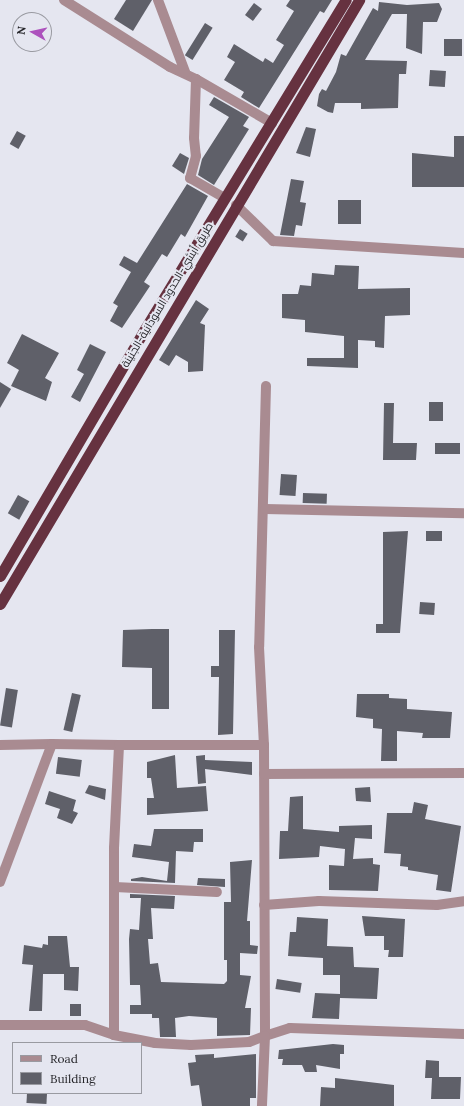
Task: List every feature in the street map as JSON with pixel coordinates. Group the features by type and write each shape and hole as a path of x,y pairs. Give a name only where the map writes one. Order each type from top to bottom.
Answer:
{"highway":[{"path":"0,576 224,198 272,123 346,0"},
{"name":"طريق أبشي-الحدود السودانية-الجنينة","path":"0,604 359,0"}],"street":[{"path":"64,0 170,67 185,72 272,123"},
{"path":"158,0 185,72"},
{"path":"196,79 194,138 196,156 190,178 224,198"},
{"path":"236,205 273,241 464,253"},
{"path":"262,1106 265,1036 264,745 259,647 265,509 266,386"},
{"path":"265,509 464,513"},
{"path":"0,882 52,744"},
{"path":"0,745 264,745"},
{"path":"114,1035 115,887 119,745"},
{"path":"264,774 464,773"},
{"path":"115,887 217,892"},
{"path":"264,905 319,901 437,905 464,901"},
{"path":"0,1025 85,1025 114,1035 155,1043 191,1045 249,1042 290,1028 464,1034"}],"building":[{"path":"126,0 152,0 133,31 114,19"},
{"path":"290,0 332,0 324,13 320,11 259,108 241,97 244,92 224,80 235,62 227,57 234,44 263,62 265,58 273,63 284,45 276,40 294,11 286,6"},
{"path":"379,2 407,5 439,3 442,9 437,22 423,22 422,54 406,48 407,14 392,14 365,60 407,61 406,74 399,74 398,108 361,109 361,103 335,103 333,113 328,112 317,106 319,94 322,89 326,91 336,72 341,54 346,56 373,8 378,11"},
{"path":"254,3 262,9 253,21 245,15"},
{"path":"205,23 213,28 192,60 185,55"},
{"path":"444,39 462,39 462,56 444,56"},
{"path":"430,70 446,71 445,87 429,86"},
{"path":"214,97 249,117 243,126 249,129 214,185 198,175 202,159 229,117 209,105"},
{"path":"306,127 316,129 310,157 296,153"},
{"path":"17,131 26,136 18,149 10,144"},
{"path":"454,136 464,136 464,187 412,187 412,153 454,157"},
{"path":"180,153 189,158 184,174 172,166"},
{"path":"291,179 304,181 300,202 306,203 302,226 296,225 294,236 280,235"},
{"path":"187,184 208,196 185,237 181,234 167,257 162,254 144,282 150,286 122,328 110,321 118,306 113,303 131,272 119,265 124,256 137,263"},
{"path":"338,200 361,200 361,224 338,224"},
{"path":"240,229 248,234 243,241 235,237"},
{"path":"335,265 359,266 358,289 410,288 410,315 385,316 384,348 375,347 375,341 358,340 358,368 307,366 307,358 344,358 344,336 305,332 305,320 282,318 282,294 298,294 300,285 311,286 312,273 334,275"},
{"path":"196,300 209,309 200,323 205,325 203,371 188,372 188,362 176,355 169,366 159,360"},
{"path":"22,334 59,353 45,378 52,382 46,401 11,386 19,370 7,363"},
{"path":"90,344 106,352 80,402 71,397 84,374 77,370"},
{"path":"0,382 11,389 0,408"},
{"path":"429,402 443,402 443,421 429,421"},
{"path":"384,403 394,403 393,443 417,443 416,460 383,460"},
{"path":"435,443 460,443 460,454 435,454"},
{"path":"281,474 297,475 295,496 280,495"},
{"path":"303,493 327,494 327,504 303,503"},
{"path":"18,495 29,501 19,520 8,513"},
{"path":"408,531 400,633 376,633 376,624 383,624 383,532"},
{"path":"426,531 442,531 442,541 426,541"},
{"path":"420,602 435,603 434,615 419,614"},
{"path":"169,629 169,709 152,709 152,668 122,667 123,630"},
{"path":"219,630 235,630 233,734 218,735 219,677 211,677 211,666 219,666"},
{"path":"6,688 18,690 12,727 0,726"},
{"path":"72,693 81,695 72,732 63,730"},
{"path":"357,694 389,694 389,698 407,699 407,709 452,712 450,738 422,738 423,733 397,731 397,761 381,761 382,729 373,728 373,719 356,717"},
{"path":"175,755 177,788 206,786 208,811 147,815 147,798 154,798 151,778 147,778 147,762"},
{"path":"205,755 205,760 252,762 252,775 205,769 206,783 198,784 196,756"},
{"path":"58,757 82,760 80,777 56,774"},
{"path":"89,785 106,789 105,800 85,793"},
{"path":"370,787 371,802 356,801 355,788"},
{"path":"49,791 76,800 73,811 78,813 72,824 57,818 60,809 45,804"},
{"path":"303,796 303,829 339,832 339,826 372,825 372,839 355,838 353,859 373,858 373,864 380,865 378,891 329,890 329,865 344,866 345,849 320,846 319,857 279,859 280,831 288,831 290,797"},
{"path":"414,802 428,805 425,819 461,826 451,892 436,890 438,875 408,870 408,867 400,866 401,854 384,853 387,813 412,813"},
{"path":"154,829 203,829 203,842 194,842 193,852 176,851 175,883 131,881 131,879 142,877 167,881 169,862 132,857 134,844 151,846"},
{"path":"252,860 247,921 250,921 250,945 258,946 257,954 240,953 240,975 251,976 245,1008 251,1008 250,1035 217,1036 217,1018 189,1016 175,1018 176,1037 160,1037 159,1018 152,1018 152,1014 130,1014 130,1005 141,1005 140,985 130,985 129,939 130,929 139,930 141,898 130,898 130,894 175,896 174,909 151,908 153,939 148,939 150,964 158,963 161,982 224,984 227,981 227,960 224,960 224,902 231,902 230,862"},
{"path":"198,878 225,879 225,887 197,885"},
{"path":"362,916 405,919 403,957 388,957 389,950 384,950 384,936 365,936"},
{"path":"297,917 328,919 327,946 353,947 354,967 379,968 377,999 340,998 339,1019 312,1018 315,993 340,994 340,975 323,975 323,958 288,956 290,932 296,932"},
{"path":"48,936 67,936 70,967 79,967 78,991 64,990 64,974 43,974 42,1011 29,1011 33,965 22,964 24,945 42,948 43,944 48,945"},
{"path":"277,979 302,983 300,993 275,989"},
{"path":"70,1004 81,1004 81,1016 70,1016"},
{"path":"333,1044 344,1045 344,1054 340,1054 340,1069 316,1065 317,1072 305,1072 302,1065 282,1065 283,1059 278,1059 279,1050"},
{"path":"214,1054 214,1058 256,1054 256,1098 250,1098 250,1106 202,1106 199,1085 191,1086 188,1063 196,1062 195,1055"},
{"path":"426,1060 439,1061 439,1077 461,1077 460,1099 431,1099 432,1078 425,1078"},
{"path":"335,1078 394,1085 394,1106 320,1106 321,1087 335,1088"},
{"path":"27,1094 47,1094 46,1104 26,1103"}]}
